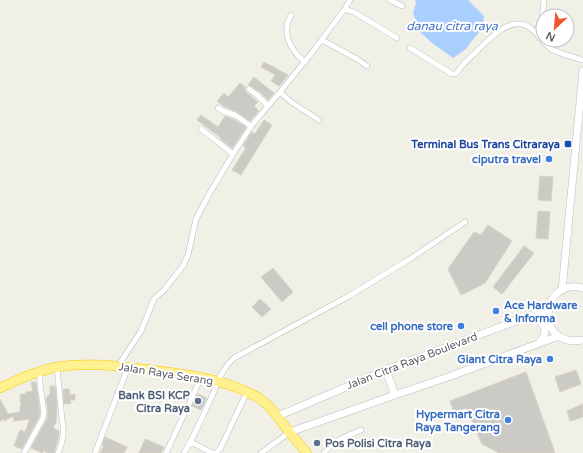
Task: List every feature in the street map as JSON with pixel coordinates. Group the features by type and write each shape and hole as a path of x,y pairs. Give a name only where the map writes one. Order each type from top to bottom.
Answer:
{"highway":[{"name":"Jalan Raya Serang","path":"0,388 40,371 57,367 80,365 128,367 176,373 218,381 259,398 278,416 308,453"}],"main road":[{"path":"562,290 583,71"},
{"path":"583,288 572,287 562,290 551,301 548,309 549,324 553,331 567,340 575,342 583,340"},
{"name":"Jalan Citra Raya Boulevard","path":"278,416 386,370 548,309"},
{"path":"527,316 535,317 545,328 544,336 539,344"},
{"path":"290,432 451,376 559,336"},
{"path":"386,370 395,395"}],"street":[{"path":"118,366 141,331 154,299 183,266 188,255 196,219 233,154 251,127 305,62 350,0"},
{"path":"390,0 402,6"},
{"path":"344,10 354,12 397,38"},
{"path":"291,15 286,26 288,40 299,58 305,62"},
{"path":"410,48 452,74 456,74 463,64 494,35 508,27 520,23 531,28 535,32"},
{"path":"322,40 367,66"},
{"path":"550,48 559,53 583,60"},
{"path":"249,89 258,95 268,106"},
{"path":"280,92 291,102 319,120"},
{"path":"218,108 235,115 251,127"},
{"path":"201,129 233,154"},
{"path":"184,453 191,442 218,381 225,368 234,358 349,296 410,259 465,222"},
{"path":"57,367 64,428 63,440 58,453"},
{"path":"95,453 128,367"},
{"path":"24,453 43,418 44,413 40,384 40,371"},
{"path":"166,453 201,378"},
{"path":"191,442 212,453 216,453 220,449 247,392"},
{"path":"324,453 339,439 361,430"},
{"path":"261,453 290,432"}],"water":[{"name":"danau citra raya","path":"415,0 468,0 484,16 482,29 466,49 453,58 432,43 419,31 413,13 416,3"}],"building":[{"path":"264,62 288,75 279,86 271,81 275,75 261,67"},
{"path":"254,77 274,93 268,100 260,92 248,85"},
{"path":"240,83 245,87 246,92 258,102 254,106 259,111 250,121 217,101 224,93 228,97"},
{"path":"201,115 218,127 225,116 246,127 232,148 197,120"},
{"path":"264,120 272,125 241,175 232,170 246,148 243,146 252,132 255,134"},
{"path":"540,176 553,177 551,201 538,200"},
{"path":"538,211 550,212 548,239 536,238"},
{"path":"488,225 512,241 485,283 461,295 448,269 474,232 481,235"},
{"path":"524,246 534,253 502,294 493,287"},
{"path":"273,268 293,292 282,302 261,277"},
{"path":"260,299 271,309 262,317 252,307"},
{"path":"576,370 581,384 560,392 555,377"},
{"name":"Hypermart Citra Raya Tangerang","path":"526,372 555,453 499,453 482,444 466,408 454,412 450,401"},
{"path":"31,382 36,382 40,413 22,449 14,446 20,430 25,432 30,419 14,421 13,416 4,421 3,419 0,422 0,399 8,414 20,412 20,394 26,394 26,392 33,391"},
{"path":"50,386 55,386 57,405 56,422 53,428 59,431 59,436 54,453 43,451 42,453 31,448 47,419 48,413 46,398 50,394"},
{"path":"63,389 69,389 70,395 75,394 75,400 70,400 71,403 64,404"},
{"name":"Bank BSI KCP Citra Raya","path":"198,394 207,398 201,410 192,406"},
{"path":"583,404 583,417 570,421 567,411"},
{"path":"105,437 127,447 124,453 100,453 104,445 102,445"},
{"path":"145,439 164,447 161,453 139,453"}],"place":[{"name":"Terminal Bus Trans Citraraya","path":"568,144"},
{"name":"ciputra travel","path":"549,159"},
{"name":"Ace Hardware & Informa","path":"496,311"},
{"name":"cell phone store","path":"461,326"},
{"name":"Giant Citra Raya","path":"550,359"},
{"name":"Bank BSI KCP Citra Raya","path":"198,401"},
{"name":"Hypermart Citra Raya Tangerang","path":"508,420"},
{"name":"Pos Polisi Citra Raya","path":"317,443"}]}
